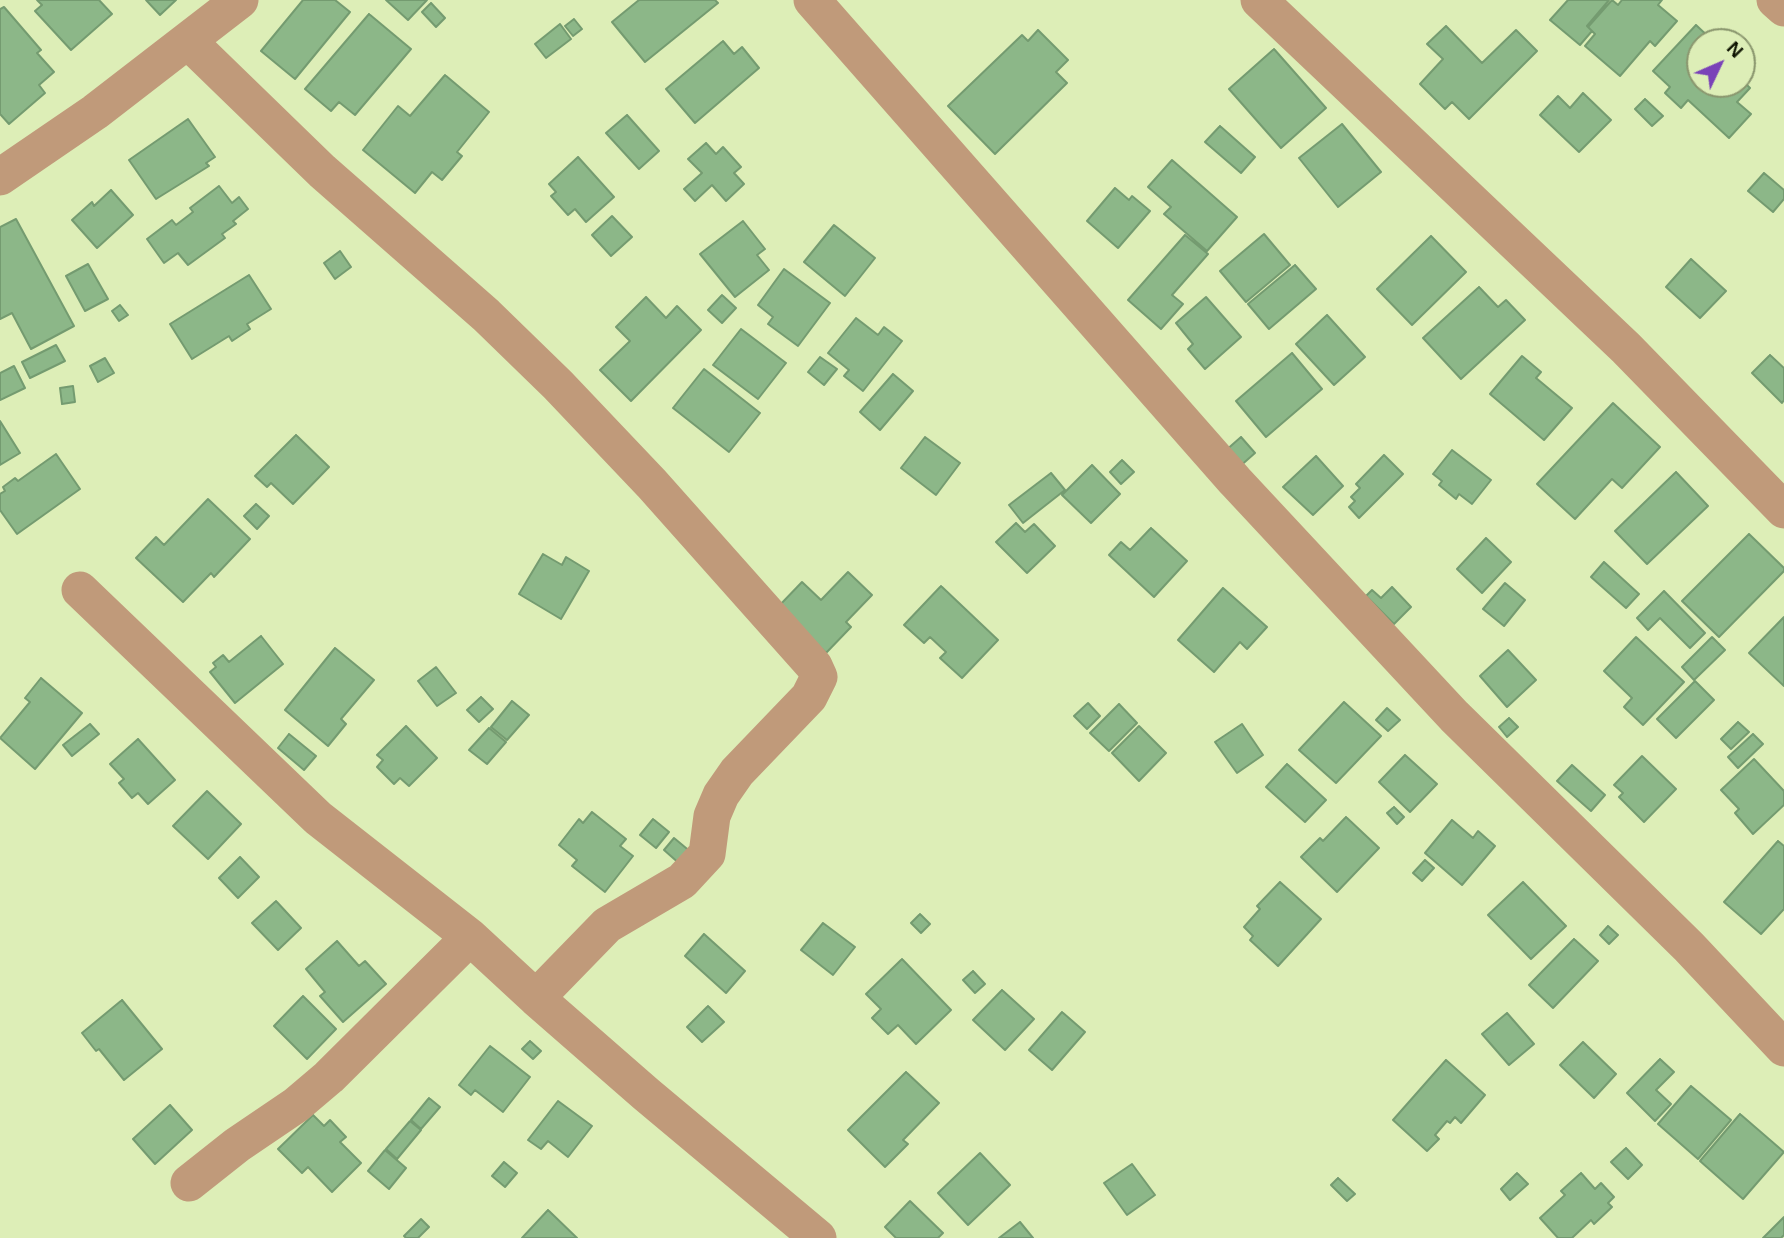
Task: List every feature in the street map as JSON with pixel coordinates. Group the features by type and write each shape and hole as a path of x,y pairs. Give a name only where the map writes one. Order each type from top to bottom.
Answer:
{"street":[{"path":"0,177 95,112 240,0"},
{"path":"812,0 1235,481 1454,716 1689,947 1784,1048"},
{"path":"1259,0 1626,348 1784,510"},
{"path":"1775,0 1784,8"},
{"path":"188,41 322,171 486,315 558,384 652,484 814,666 820,677 809,697 737,772 721,795 712,816 707,855 682,881 607,925 536,998"},
{"path":"80,590 318,818 470,937 646,1094 818,1238"},
{"path":"189,1183 237,1145 296,1105 329,1077 470,937"}],"building":[{"path":"37,0 99,0 112,14 71,50 35,11 42,5"},
{"path":"146,0 176,0 160,15"},
{"path":"303,0 335,0 350,12 295,79 261,51"},
{"path":"386,0 427,0 408,20"},
{"path":"639,0 715,0 718,3 645,62 612,22"},
{"path":"1568,0 1609,0 1587,26 1592,31 1580,45 1550,20"},
{"path":"1612,0 1618,5 1622,0 1662,0 1658,5 1677,21 1655,46 1650,41 1620,76 1585,46 1595,34 1588,27"},
{"path":"431,3 445,18 436,27 422,12"},
{"path":"4,7 41,50 37,53 54,72 39,85 45,93 9,124 0,114 0,9"},
{"path":"369,14 411,49 355,115 339,102 331,111 305,89"},
{"path":"574,19 582,29 573,36 565,26"},
{"path":"560,24 571,39 546,58 535,44"},
{"path":"1446,26 1482,63 1516,30 1537,51 1469,119 1452,102 1445,109 1420,84 1443,59 1427,44"},
{"path":"1038,30 1068,60 1056,72 1067,83 995,154 948,106 1022,35 1028,41"},
{"path":"1686,36 1686,98 1741,98 1737,102 1751,114 1729,138 1688,100 1681,108 1665,93 1670,87 1653,71"},
{"path":"723,41 734,54 742,47 759,68 695,123 666,89"},
{"path":"1274,49 1326,108 1281,148 1229,89"},
{"path":"445,75 489,112 457,152 462,156 442,180 432,172 415,193 363,150 398,106 410,116"},
{"path":"1583,93 1611,120 1579,152 1540,115 1558,96 1570,108"},
{"path":"1645,99 1663,116 1652,126 1635,109"},
{"path":"627,115 659,151 639,169 606,133"},
{"path":"188,119 215,157 206,163 209,166 156,199 129,160"},
{"path":"1342,124 1381,172 1338,207 1299,158"},
{"path":"1220,126 1255,157 1241,173 1205,142"},
{"path":"706,143 716,154 723,147 741,167 734,173 744,184 726,201 712,185 695,201 684,189 702,173 688,159"},
{"path":"578,157 614,197 586,222 575,209 568,215 551,196 556,192 549,184"},
{"path":"1172,160 1237,217 1207,251 1164,214 1171,207 1148,187"},
{"path":"1764,173 1784,190 1784,199 1773,212 1748,191"},
{"path":"219,186 232,203 239,197 248,209 233,221 236,224 222,234 225,238 188,265 178,253 164,263 147,239 172,220 176,225 193,212 190,208"},
{"path":"1115,188 1129,200 1132,196 1150,211 1118,248 1087,221"},
{"path":"111,190 133,215 97,248 72,220 92,202 94,206"},
{"path":"612,216 632,237 611,256 592,235"},
{"path":"16,219 74,326 31,349 12,313 0,319 0,227"},
{"path":"743,221 765,249 757,255 769,270 735,297 700,254"},
{"path":"834,225 875,258 845,296 804,262"},
{"path":"1264,234 1290,265 1246,302 1220,271"},
{"path":"1185,235 1208,254 1172,295 1183,304 1161,329 1128,300"},
{"path":"1431,236 1466,272 1412,325 1377,289"},
{"path":"340,251 351,267 335,279 324,263"},
{"path":"1691,259 1726,291 1700,318 1666,287"},
{"path":"88,264 108,299 85,311 66,276"},
{"path":"1295,265 1316,289 1269,329 1248,304"},
{"path":"784,269 830,303 798,346 768,324 773,317 758,305"},
{"path":"249,275 271,309 247,324 250,329 232,341 229,336 192,359 170,324"},
{"path":"1479,287 1498,307 1506,300 1525,320 1461,379 1423,338"},
{"path":"722,295 736,308 722,323 708,310"},
{"path":"646,297 666,318 677,306 701,330 631,401 600,370 630,341 616,327"},
{"path":"1206,297 1241,337 1205,369 1188,349 1193,344 1176,323"},
{"path":"120,305 128,315 119,321 112,311"},
{"path":"1327,315 1365,357 1334,385 1296,344"},
{"path":"856,318 878,335 884,327 902,341 863,391 844,376 849,370 828,353"},
{"path":"741,329 786,363 758,399 713,365"},
{"path":"56,345 65,361 30,378 22,362"},
{"path":"1292,353 1322,389 1266,437 1236,401"},
{"path":"1770,355 1784,368 1782,403 1752,373"},
{"path":"1522,356 1541,372 1536,378 1572,408 1544,440 1490,394"},
{"path":"820,357 837,369 824,385 808,372"},
{"path":"105,358 114,373 98,382 90,366"},
{"path":"14,366 25,388 0,400 0,373"},
{"path":"704,369 760,413 729,452 673,408"},
{"path":"893,374 913,391 880,430 860,412"},
{"path":"73,386 75,402 62,404 60,388"},
{"path":"1613,403 1660,447 1622,488 1612,479 1575,519 1537,484"},
{"path":"0,421 20,453 0,465"},
{"path":"296,435 329,467 293,504 271,483 267,487 255,476"},
{"path":"925,437 960,463 936,495 901,468"},
{"path":"1241,437 1255,453 1238,468 1224,452"},
{"path":"1452,450 1491,480 1472,504 1459,494 1456,499 1439,485 1442,481 1433,474"},
{"path":"56,454 80,489 17,534 0,510 0,494 5,491 3,487 15,478 18,481"},
{"path":"1384,455 1403,474 1359,518 1349,507 1355,501 1351,497 1360,488 1356,484"},
{"path":"1316,456 1343,486 1313,515 1283,487"},
{"path":"1122,460 1134,472 1121,484 1110,472"},
{"path":"1092,465 1120,494 1091,523 1062,495"},
{"path":"1676,472 1708,506 1647,564 1615,531"},
{"path":"1051,473 1065,490 1023,523 1009,505"},
{"path":"208,499 250,539 214,577 211,573 183,602 136,558 156,537 164,545"},
{"path":"256,504 269,516 257,529 244,516"},
{"path":"1016,523 1025,532 1034,524 1055,546 1027,573 996,542"},
{"path":"1151,528 1187,561 1154,597 1109,555 1121,542 1130,550"},
{"path":"1749,534 1784,571 1719,637 1682,601"},
{"path":"1486,538 1511,562 1482,593 1457,569"},
{"path":"543,554 562,565 566,557 589,571 561,619 519,594"},
{"path":"1604,562 1639,594 1626,608 1591,577"},
{"path":"848,572 872,595 846,622 851,627 826,653 778,607 802,582 821,600"},
{"path":"1505,583 1525,600 1504,626 1483,609"},
{"path":"941,586 998,640 962,678 940,658 946,652 930,637 924,643 904,625"},
{"path":"1392,587 1411,607 1394,624 1366,596 1372,590 1381,598"},
{"path":"1223,588 1267,627 1247,649 1240,642 1214,672 1178,640"},
{"path":"1664,591 1705,633 1690,648 1660,618 1648,630 1637,618"},
{"path":"1784,617 1784,686 1749,653"},
{"path":"261,636 283,664 235,703 210,672 216,667 213,663 223,655 229,662"},
{"path":"1636,637 1684,682 1643,725 1624,707 1632,698 1604,671"},
{"path":"1712,637 1725,650 1694,680 1682,667"},
{"path":"335,648 374,680 341,719 346,724 328,746 285,710"},
{"path":"1508,650 1536,680 1507,707 1480,676"},
{"path":"436,667 456,693 437,706 418,681"},
{"path":"41,678 82,713 35,769 0,738 30,702 25,698"},
{"path":"1695,681 1714,700 1676,738 1657,719"},
{"path":"481,697 493,709 479,722 467,710"},
{"path":"512,701 529,715 507,740 491,727"},
{"path":"1344,702 1381,736 1336,783 1299,750"},
{"path":"1088,703 1100,716 1087,729 1074,716"},
{"path":"1119,704 1137,723 1109,751 1090,733"},
{"path":"1387,708 1400,720 1388,731 1376,720"},
{"path":"1509,718 1518,727 1507,737 1499,727"},
{"path":"1738,722 1749,732 1731,749 1721,739"},
{"path":"90,724 99,734 72,756 63,745"},
{"path":"1242,724 1263,755 1237,773 1215,742"},
{"path":"406,726 437,758 409,786 400,778 394,784 377,767 383,760 377,755"},
{"path":"1139,726 1166,753 1139,781 1112,753"},
{"path":"489,728 506,742 487,764 469,750"},
{"path":"289,734 316,756 304,770 278,748"},
{"path":"1753,734 1763,744 1738,768 1728,757"},
{"path":"138,739 175,780 148,804 138,793 132,798 119,783 124,779 110,764"},
{"path":"1405,755 1437,784 1410,812 1379,782"},
{"path":"1642,756 1676,789 1644,822 1619,797 1623,793 1614,785"},
{"path":"1754,759 1784,791 1784,805 1753,834 1735,813 1739,809 1721,790"},
{"path":"1287,764 1326,800 1305,822 1266,787"},
{"path":"1572,765 1605,795 1591,811 1557,781"},
{"path":"207,791 241,824 208,859 173,826"},
{"path":"1394,807 1404,817 1397,824 1387,813"},
{"path":"592,812 626,839 620,846 633,856 605,892 572,866 577,860 559,845 579,819 583,823"},
{"path":"1346,817 1379,848 1337,892 1301,857 1320,838 1323,841"},
{"path":"653,819 669,832 656,848 640,835"},
{"path":"1452,820 1473,838 1478,831 1495,846 1462,885 1425,853"},
{"path":"674,838 692,853 681,865 664,850"},
{"path":"1778,841 1784,846 1784,909 1761,934 1724,902"},
{"path":"240,857 259,877 238,898 219,878"},
{"path":"1425,860 1434,868 1422,881 1413,873"},
{"path":"1280,882 1321,919 1278,966 1250,940 1253,936 1244,927 1260,909 1257,906"},
{"path":"1523,882 1566,926 1531,959 1488,915"},
{"path":"276,901 301,928 278,950 252,923"},
{"path":"920,914 930,924 921,933 911,923"},
{"path":"823,923 855,947 833,975 801,950"},
{"path":"1608,926 1618,935 1609,944 1600,935"},
{"path":"704,934 745,971 726,993 685,956"},
{"path":"1574,939 1598,961 1553,1008 1529,985"},
{"path":"337,941 359,966 365,961 386,984 343,1022 320,996 325,992 306,969"},
{"path":"902,959 951,1010 916,1044 898,1025 888,1034 872,1018 881,1009 866,994"},
{"path":"973,971 985,984 975,993 963,980"},
{"path":"1002,990 1034,1019 1005,1050 973,1020"},
{"path":"303,996 336,1029 307,1059 274,1026"},
{"path":"122,1000 162,1049 124,1080 82,1033"},
{"path":"708,1006 724,1022 702,1042 687,1027"},
{"path":"1062,1012 1085,1032 1052,1070 1029,1050"},
{"path":"1507,1013 1534,1044 1509,1065 1482,1034"},
{"path":"530,1041 541,1051 533,1059 522,1049"},
{"path":"1583,1042 1616,1074 1594,1098 1560,1065"},
{"path":"490,1046 530,1077 503,1112 475,1090 471,1095 459,1085"},
{"path":"1660,1059 1674,1072 1656,1090 1671,1104 1655,1121 1627,1093"},
{"path":"1446,1060 1485,1095 1461,1123 1455,1117 1450,1123 1447,1121 1435,1135 1439,1139 1427,1151 1393,1120"},
{"path":"906,1072 939,1103 903,1140 908,1144 885,1167 848,1130"},
{"path":"1691,1086 1731,1120 1698,1159 1658,1124"},
{"path":"429,1098 440,1107 421,1129 411,1120"},
{"path":"558,1101 592,1126 568,1157 548,1141 541,1149 528,1140"},
{"path":"170,1105 192,1130 155,1164 133,1139"},
{"path":"1740,1114 1784,1152 1743,1199 1700,1161"},
{"path":"313,1115 324,1126 330,1120 346,1137 340,1142 361,1163 332,1192 308,1167 302,1173 278,1149"},
{"path":"410,1121 421,1130 397,1159 386,1149"},
{"path":"1626,1148 1642,1165 1628,1179 1611,1162"},
{"path":"385,1150 406,1168 389,1189 368,1171"},
{"path":"980,1153 1010,1185 968,1225 938,1193"},
{"path":"504,1162 517,1173 505,1187 492,1176"},
{"path":"1132,1164 1155,1195 1127,1215 1104,1183"},
{"path":"1517,1173 1528,1184 1510,1200 1501,1189"},
{"path":"1581,1173 1595,1189 1601,1183 1614,1197 1608,1203 1612,1207 1594,1224 1591,1220 1572,1238 1558,1238 1540,1218 1565,1195 1561,1191"},
{"path":"1338,1178 1355,1194 1347,1201 1331,1185"},
{"path":"910,1201 943,1233 938,1238 896,1238 885,1227"},
{"path":"548,1210 577,1238 522,1238"},
{"path":"1784,1217 1784,1235 1781,1238 1763,1238"},
{"path":"421,1219 429,1227 418,1238 406,1238 404,1236"},
{"path":"1020,1222 1033,1238 999,1238"}]}
